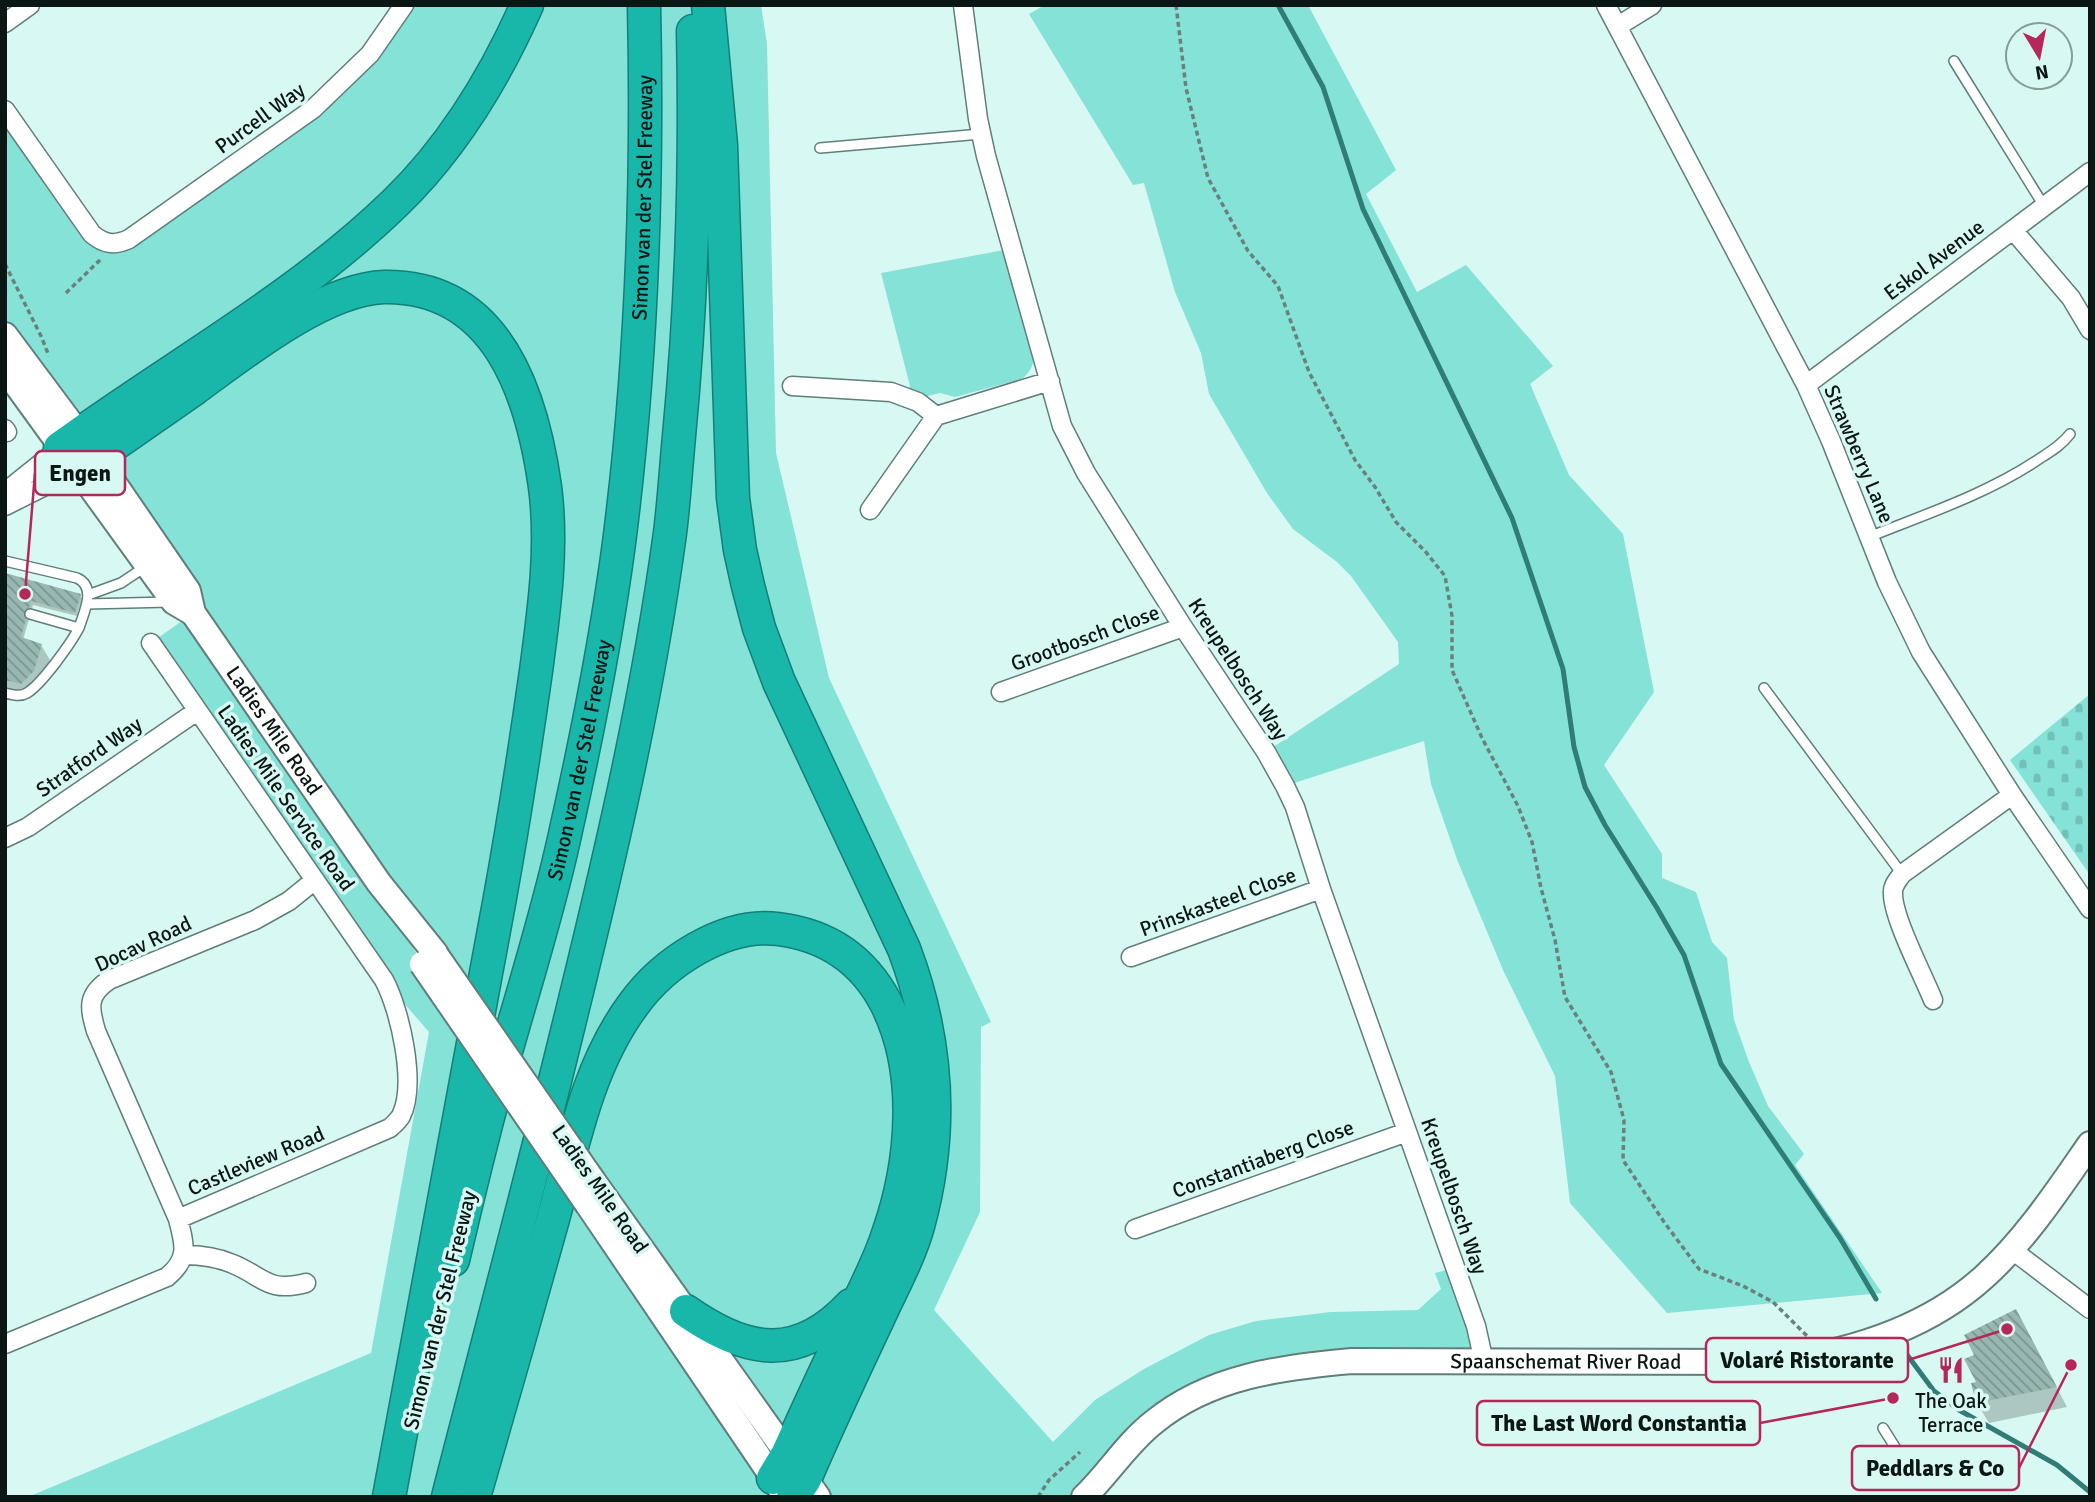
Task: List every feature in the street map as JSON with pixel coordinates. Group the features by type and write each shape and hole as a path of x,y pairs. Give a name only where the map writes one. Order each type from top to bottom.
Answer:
{"highway":[{"path":"78,452 171,374 316,273 395,203 445,146 480,96 511,41 527,5"},
{"name":"Simon van der Stel Freeway","path":"390,1497 432,1345 503,1059 564,844 607,622 619,543 638,358 646,158 644,5"},
{"path":"448,1497 611,857 638,732 656,626 670,530 687,355 695,136 692,5"},
{"path":"708,5 721,145 733,498 740,550 760,628 779,682 916,979 930,1041 934,1082 933,1157 918,1228 893,1288 794,1484"},
{"path":"78,452 311,311 346,295 379,287 405,288 434,294 458,306 486,329 507,356 531,416 545,492 547,533 542,624 514,818 390,1497"},
{"path":"474,1497 586,1098 615,1033 634,1004 674,963 705,945 737,932 771,928 803,932 832,945 857,963 877,987 892,1015 903,1048 908,1084 905,1166 889,1233 862,1294 794,1484"},
{"path":"685,1311 711,1329 729,1337 762,1346 779,1347 798,1343 822,1331 862,1294"}],"main road":[{"name":"Ladies Mile Road","path":"5,335 147,566 184,607 379,883 794,1484"},
{"name":"Ladies Mile Road","path":"5,369 78,452 188,591 184,607"},
{"name":"Spaanschemat River Road","path":"1085,1496 1128,1446 1155,1420 1220,1385 1261,1372 1352,1361 1776,1362 1820,1356 1876,1340 1916,1323 1952,1302 1985,1277 2045,1207 2090,1144"},
{"name":"Ladies Mile Road","path":"591,1193 685,1311 794,1484"}],"street":[{"path":"5,23 30,5"},
{"name":"Purcell Way","path":"115,244 129,239 313,108 370,54 404,5"},
{"name":"Kreupelbosch Way","path":"963,5 981,134 1062,426 1073,450 1183,627 1266,752 1295,807 1321,889 1476,1326 1484,1362"},
{"name":"Strawberry Lane","path":"1606,5 1805,384 1887,582 1921,652 2012,795 2090,909"},
{"path":"1618,26 1652,5"},
{"path":"5,110 92,234 100,241 115,244"},
{"name":"Eskol Avenue","path":"1805,384 2090,172"},
{"path":"2012,230 2071,298 2090,330"},
{"path":"870,510 936,416 1050,381"},
{"path":"792,386 891,392 918,402 936,416"},
{"path":"5,492 78,452"},
{"path":"5,506 78,452"},
{"name":"Grootbosch Close","path":"1001,692 1183,627"},
{"name":"Ladies Mile Service Road","path":"151,643 384,980"},
{"name":"Stratford Way","path":"5,838 28,827 197,710"},
{"path":"1933,1000 1892,891 1902,874 2012,795"},
{"name":"Docav Road","path":"178,1219 96,1031 90,1008 92,998 98,987 109,979 275,910 315,880"},
{"name":"Prinskasteel Close","path":"1131,957 1321,889"},
{"name":"Castleview Road","path":"184,1255 184,1241 178,1219 390,1128 400,1118 406,1102 407,1081 397,1008 384,980"},
{"name":"Constantiaberg Close","path":"1135,1229 1407,1132"},
{"path":"2011,1249 2090,1309"},
{"path":"5,1344 167,1277 178,1268 184,1255 219,1259 275,1286 288,1288 306,1283"}],"lane":[{"path":"1954,61 2044,206"},
{"path":"820,148 981,134"},
{"path":"1869,537 1979,494 2018,473 2063,443 2070,435"},
{"path":"5,561 81,580 89,588 79,628 73,640 34,687 19,696 5,693"},
{"path":"87,600 147,566"},
{"path":"87,600 184,607"},
{"path":"30,614 79,628"},
{"path":"1764,688 1902,874"},
{"path":"1883,1428 1900,1455"}],"path":[{"path":"1176,5 1186,88 1208,178 1248,251 1278,286 1309,372 1355,460 1396,522 1445,576 1452,616 1452,670 1482,738 1518,806 1532,842 1565,997 1611,1072 1624,1120 1623,1160 1699,1269 1743,1286 1773,1302 1812,1341"},
{"path":"66,293 115,244"},
{"path":"5,264 50,359"},
{"path":"1038,1497 1049,1480 1080,1452"}],"green space":[{"path":"404,5 761,5 767,44 776,453 829,678 991,1022 981,1027 980,1212 934,1310 1053,1442 1095,1400 1144,1369 1209,1335 1256,1321 1331,1312 1418,1310 1441,1289 1435,1273 1454,1268 1484,1362 1352,1361 1187,1401 1084,1497 818,1497 381,888 422,964 785,1497 28,1497 371,1353 429,1032 384,980 151,643 193,613 5,369 5,110 110,244 313,109"},
{"path":"1045,5 1308,5 1396,170 1366,194 1417,292 1466,265 1553,366 1530,384 1569,475 1623,534 1654,692 1604,765 1662,854 1662,878 1696,892 1712,942 1727,958 1734,1020 1749,1062 1768,1106 1804,1154 1795,1165 1882,1293 1667,1313 1570,1203 1555,1076 1503,970 1458,862 1431,784 1424,741 1285,786 1266,752 1399,664 1398,642 1351,576 1293,529 1267,493 1209,394 1201,353 1175,292 1144,183 1133,185 1029,14"},
{"path":"1004,250 1034,354 1029,371 1022,379 955,397 940,393 923,397 908,392 910,386 881,273"},
{"path":"2090,694 2090,875 2010,760"}],"building":[{"path":"5,573 81,594 75,613 31,601 21,637 42,644 34,671 21,684 5,680"},
{"path":"2016,1309 2057,1387 1976,1403 1971,1383 1976,1382 1964,1359 1974,1355 1964,1335"}],"waterway":[{"path":"1278,5 1323,87 1363,209 1512,518 1563,669 1574,747 1585,787 1684,955 1721,1064 1840,1238 1876,1299"},
{"path":"1908,1356 1934,1391 1959,1410 2057,1465 2090,1492"}],"place":[{"name":"Engen","path":"25,594"},
{"name":"Volaré Ristorante","path":"2007,1329"},
{"name":"Peddlars & Co","path":"2071,1365"},
{"name":"The Oak Terrace","path":"1951,1370"},
{"name":"The Last Word Constantia","path":"1893,1398"}]}
